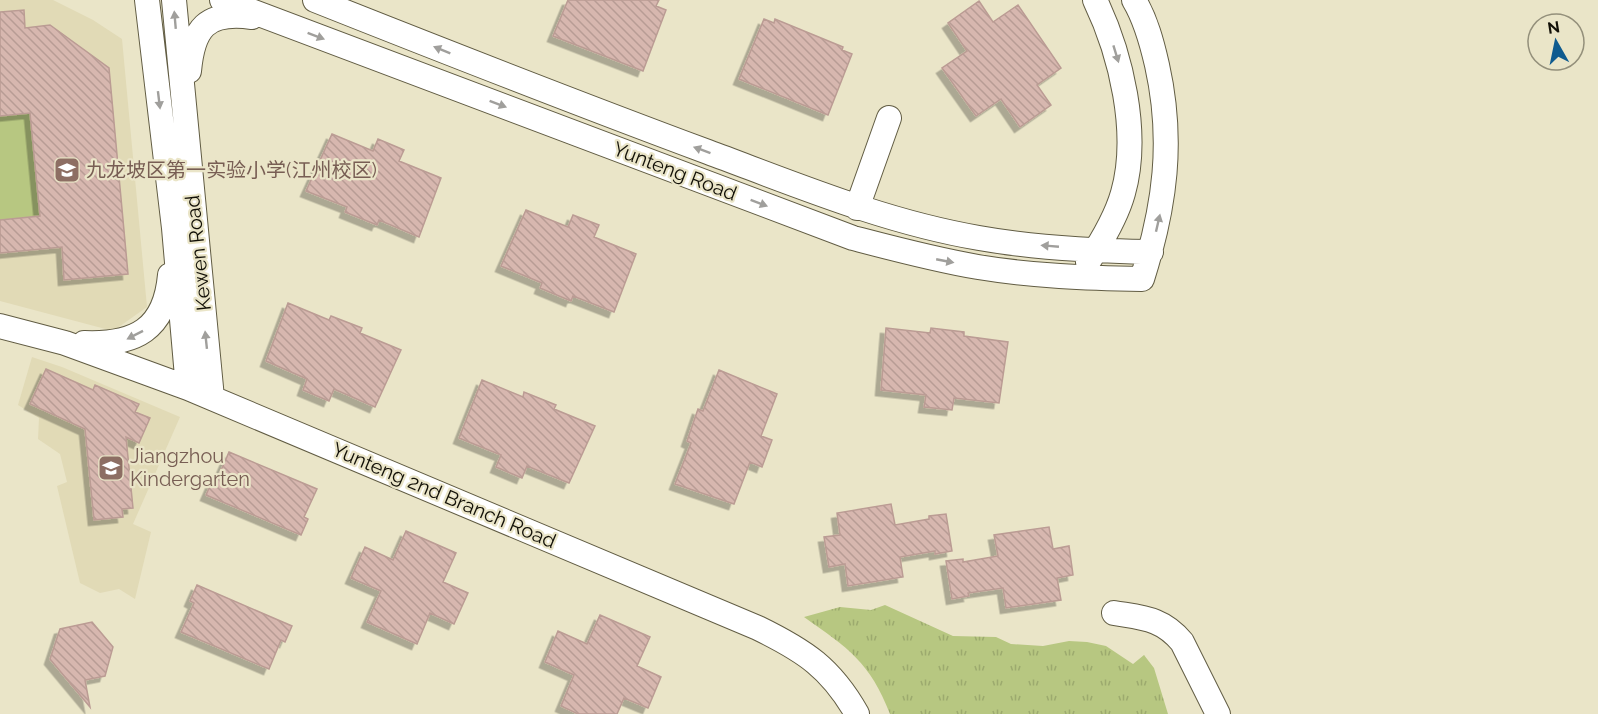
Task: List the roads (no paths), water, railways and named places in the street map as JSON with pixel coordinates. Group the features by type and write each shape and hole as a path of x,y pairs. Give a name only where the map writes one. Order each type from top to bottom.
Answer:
{"street":[{"name":"Kewen Road","path":"147,0 174,228 188,388"},
{"name":"Kewen Road","path":"174,0 212,398"},
{"name":"Yunteng Road","path":"222,0 854,238 914,255 980,268 1077,278 1142,279 1151,252 1096,251 980,239 857,208 579,104 315,0"},
{"path":"1077,278 1096,251 1112,221 1124,191 1128,159 1129,127 1118,59 1106,23 1095,0"},
{"path":"1134,0 1152,42 1166,123 1167,156 1164,187 1151,252"},
{"path":"185,122 191,50 202,27 212,20 234,15 273,20"},
{"path":"857,208 890,118"},
{"path":"65,343 108,344 126,340 155,322 164,306 169,288 174,228"},
{"name":"Yunteng 2nd Branch Road","path":"0,326 65,343 188,388 758,628 810,656 845,692 857,714"},
{"path":"1114,614 1155,620 1174,633 1182,642 1218,714"}],"place":[{"name":"九龙坡区第一实验小学(江州校区)","path":"67,170"},
{"name":"Jiangzhou Kindergarten","path":"111,468"}]}
